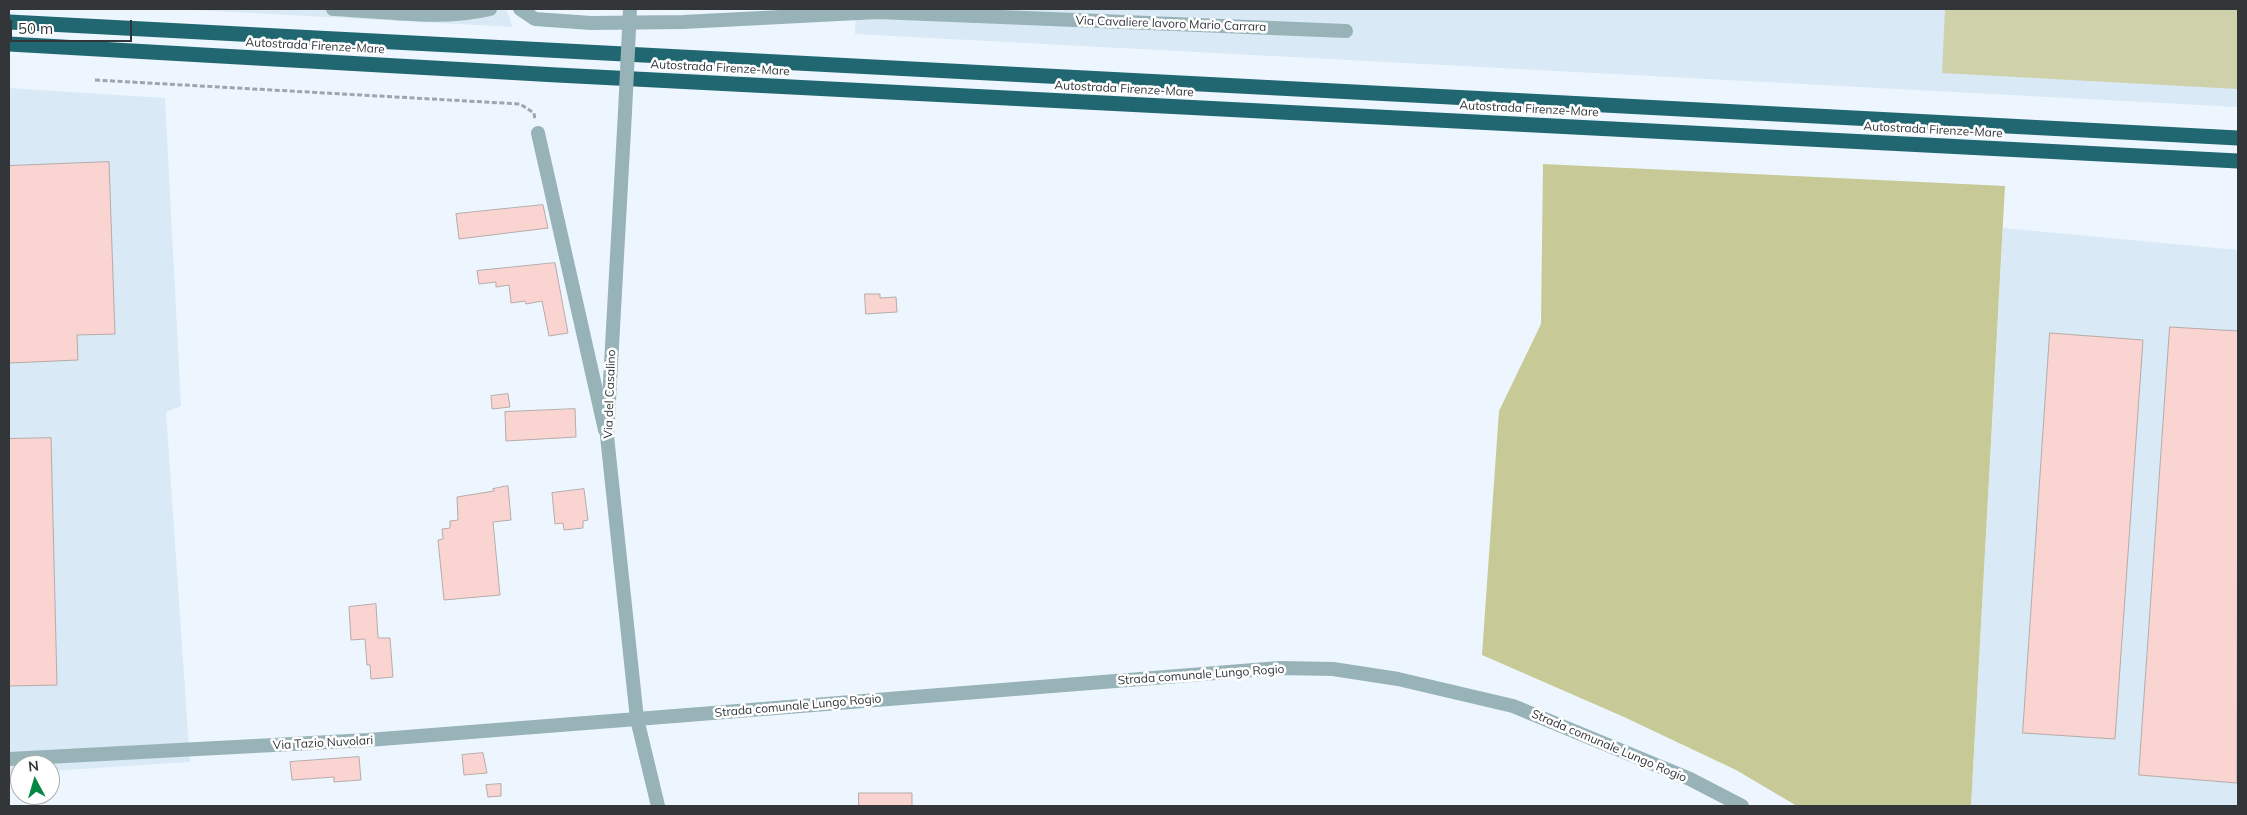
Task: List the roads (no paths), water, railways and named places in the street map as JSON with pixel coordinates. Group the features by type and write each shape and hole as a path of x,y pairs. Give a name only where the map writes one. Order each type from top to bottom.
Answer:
{"highway":[{"name":"Autostrada Firenze-Mare","path":"9,22 2238,138"},
{"name":"Autostrada Firenze-Mare","path":"9,44 557,75 2238,161"}],"street":[{"path":"333,9 448,15 473,13 490,9"},
{"name":"Via Cavaliere lavoro Mario Carrara","path":"520,9 535,18 591,23 683,22 872,12 1346,31"},
{"name":"Via del Casalino","path":"630,9 607,436 637,719 658,806"},
{"path":"538,133 607,436"},
{"name":"Strada comunale Lungo Rogio","path":"637,719 1279,668 1333,669 1398,679 1513,706 1690,780 1742,806"},
{"name":"Via Tazio Nuvolari","path":"9,759 368,740 637,719"}]}
